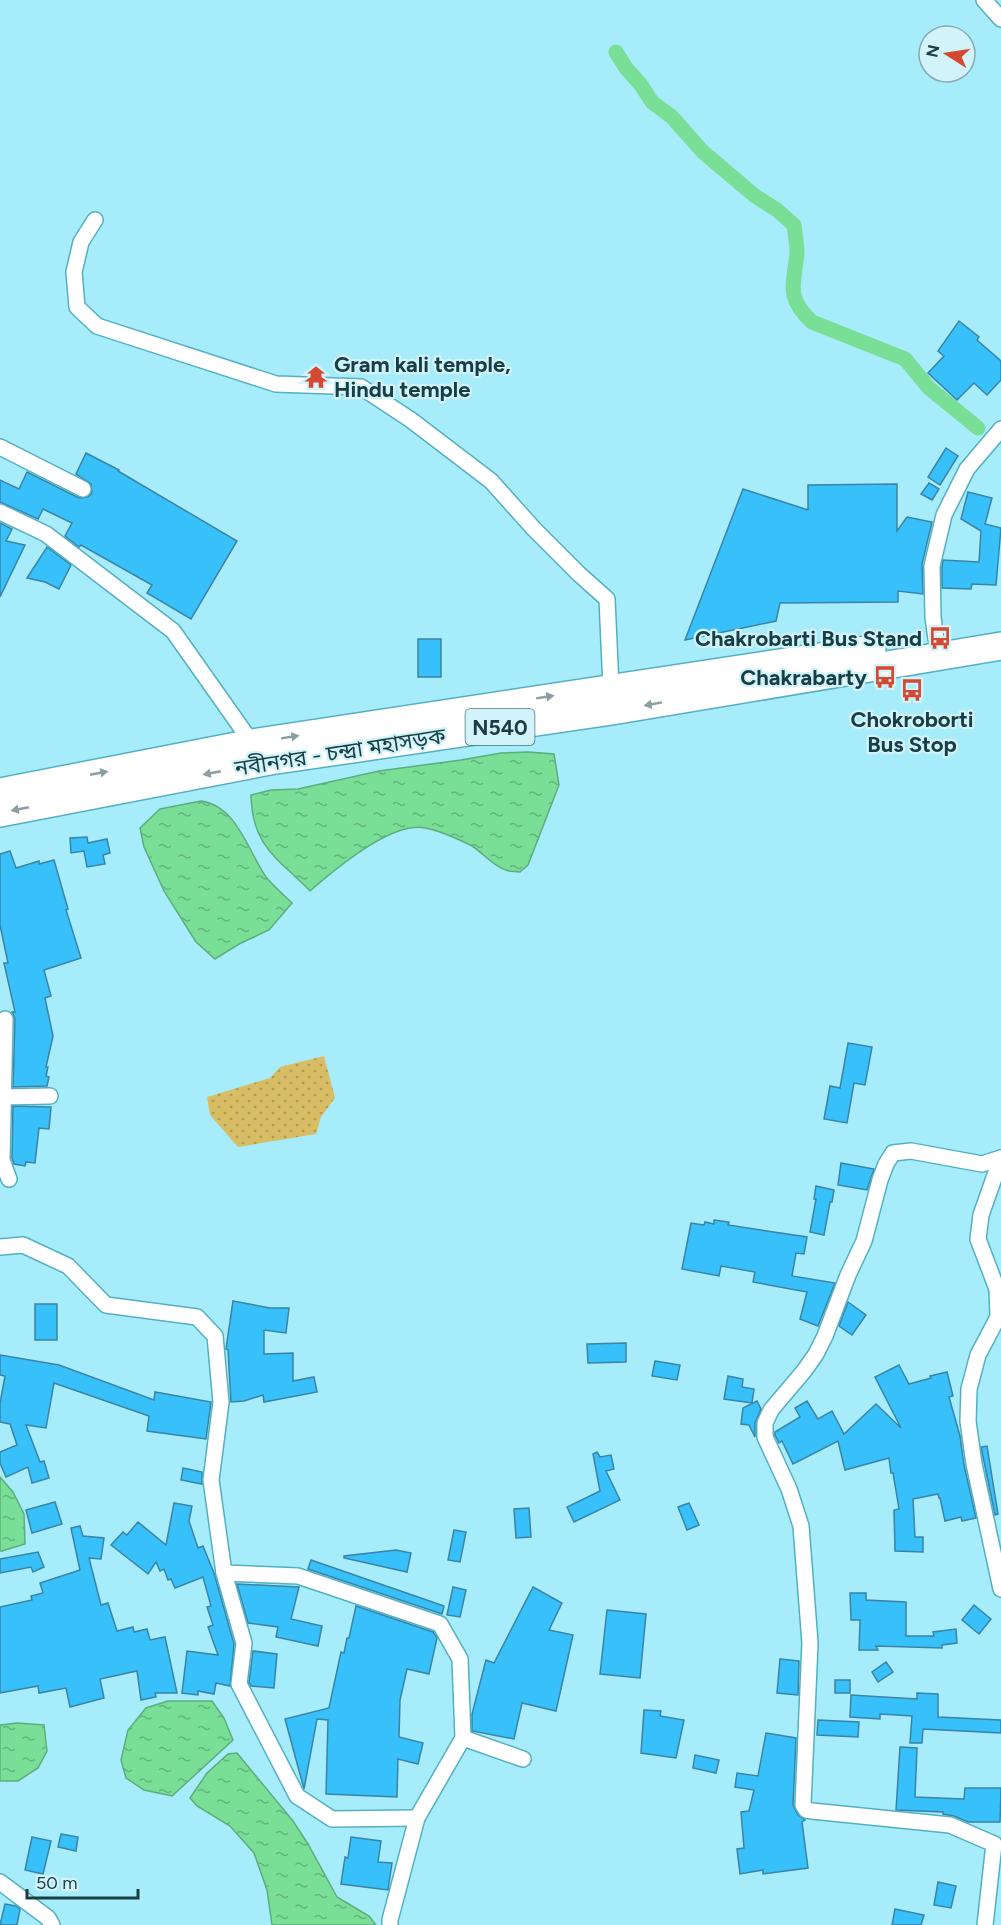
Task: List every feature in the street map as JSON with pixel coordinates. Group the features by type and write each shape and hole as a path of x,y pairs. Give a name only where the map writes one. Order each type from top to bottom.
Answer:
{"highway":[{"name":"নবীনগর - চন্দ্রা মহাসড়ক","path":"0,813 270,761 695,686 1001,628"},
{"name":"নবীনগর - চন্দ্রা মহাসড়ক","path":"0,792 252,743 611,687 695,686 1001,646"}],"street":[{"path":"984,0 1001,20"},
{"path":"95,220 81,242 74,272 77,307 97,326 276,384 361,387 411,420 491,481 541,536 607,599 611,687"},
{"path":"936,639 932,566 944,515 967,469 1001,429"},
{"path":"0,447 83,489"},
{"path":"0,512 46,534 173,631 252,743"},
{"path":"5,1019 2,1160 9,1179"},
{"path":"2,1097 50,1096"},
{"path":"985,1925 998,1842 950,1825 812,1811 806,1810 803,1805 810,1643 801,1526 793,1498 765,1437 765,1423 771,1410 810,1363 825,1336 848,1275 864,1241 880,1180 893,1153 911,1151 982,1164 1001,1158"},
{"path":"1001,1158 982,1211 978,1239 996,1290 998,1317 978,1354 969,1389 968,1421 974,1464 1001,1589"},
{"path":"0,1247 23,1245 68,1266 106,1305 196,1317 215,1336 221,1402 212,1480 224,1573 244,1643 239,1684 297,1796 332,1819 417,1818"},
{"path":"224,1573 298,1576 440,1624 460,1659 463,1738 417,1818 390,1925"},
{"path":"463,1738 523,1759"},
{"path":"0,1882 48,1918 52,1925"}],"shaded area":[{"path":"324,1056 335,1098 321,1117 316,1134 238,1147 210,1115 207,1097 270,1078 280,1067"}],"water":[{"path":"501,753 554,754 559,785 528,865 520,872 502,868 472,846 437,831 412,828 380,839 333,871 310,891 269,850 256,827 251,795 271,790 298,789 379,771"},
{"path":"201,801 224,811 233,820 266,877 292,903 269,930 239,944 215,959 196,942 164,891 144,847 140,828 160,809"},
{"path":"0,1477 13,1492 24,1514 25,1544 2,1551 0,1551"},
{"path":"168,1701 212,1701 224,1718 233,1740 172,1796 144,1790 126,1778 121,1760 128,1730 146,1708"},
{"path":"17,1723 44,1725 47,1751 38,1768 18,1781 0,1781 0,1725"},
{"path":"237,1753 293,1821 337,1897 369,1916 376,1925 272,1925 267,1890 254,1853 230,1826 197,1806 190,1798 207,1773 228,1754"}],"building":[{"path":"959,321 979,337 977,340 1001,361 1001,380 987,395 974,383 957,400 928,373 944,356 938,351"},
{"path":"946,448 958,456 940,485 928,477"},
{"path":"86,453 119,470 237,541 191,619 147,593 152,585 81,545 79,547 65,536 72,523 43,509 38,519 0,502 0,480 19,489 27,472 79,498 88,497 92,493 91,484 76,474"},
{"path":"929,483 939,489 932,500 921,494"},
{"path":"897,484 897,531 907,517 932,522 922,564 923,594 898,591 898,602 780,603 776,621 685,640 743,489 808,510 808,485"},
{"path":"968,492 992,498 985,524 1001,528 996,585 972,584 971,589 942,588 943,560 979,562 981,531 961,519"},
{"path":"0,523 12,529 6,541 25,545 0,597"},
{"path":"47,547 71,565 59,589 45,582 27,578"},
{"path":"418,639 441,639 441,677 418,677"},
{"path":"87,837 88,843 107,839 110,853 103,855 105,864 87,867 84,851 71,853 70,838"},
{"path":"10,851 16,868 39,861 39,864 54,860 81,958 44,970 51,996 45,998 53,1036 46,1067 48,1067 46,1076 49,1077 47,1086 13,1087 15,1019 12,1012 15,1012 4,963 8,963 0,925 0,854"},
{"path":"848,1043 872,1047 865,1085 854,1083 847,1123 824,1119 830,1086 840,1088"},
{"path":"13,1106 51,1107 49,1129 39,1128 35,1163 26,1162 25,1166 14,1164 12,1158"},
{"path":"841,1163 874,1169 867,1190 838,1185"},
{"path":"816,1186 834,1190 824,1235 810,1232"},
{"path":"714,1220 729,1222 728,1225 807,1237 804,1254 796,1253 792,1276 835,1283 818,1326 800,1319 807,1292 753,1282 755,1272 721,1266 719,1276 682,1269 691,1223 714,1224"},
{"path":"233,1301 270,1308 289,1308 286,1333 264,1330 264,1354 293,1353 293,1381 314,1377 317,1392 264,1402 263,1395 244,1401 231,1402 228,1350 226,1349"},
{"path":"848,1302 866,1315 852,1335 839,1326"},
{"path":"35,1304 57,1304 57,1340 35,1340"},
{"path":"626,1343 626,1362 588,1363 587,1344"},
{"path":"0,1355 59,1365 154,1400 155,1392 211,1402 206,1439 147,1431 149,1416 54,1383 46,1428 26,1425 40,1462 44,1461 49,1478 32,1483 28,1467 6,1477 0,1463 0,1452 17,1445 10,1424 0,1422 0,1403 5,1376 0,1375"},
{"path":"655,1361 680,1365 677,1380 652,1376"},
{"path":"899,1365 909,1384 947,1372 953,1396 949,1397 960,1436 976,1518 962,1521 961,1517 945,1521 938,1494 913,1499 915,1537 923,1537 923,1552 895,1551 894,1510 899,1509 889,1458 845,1470 838,1441 793,1464 782,1441 779,1443 775,1435 775,1432 800,1417 795,1408 807,1401 818,1419 832,1411 844,1434 876,1404 901,1428 875,1377"},
{"path":"728,1376 743,1379 742,1387 754,1389 752,1403 724,1399"},
{"path":"757,1401 761,1409 755,1423 755,1437 749,1425 741,1424 743,1408"},
{"path":"987,1446 998,1514 995,1515 981,1447"},
{"path":"597,1452 600,1457 611,1455 614,1469 606,1471 620,1500 574,1522 567,1507 600,1491 593,1454"},
{"path":"183,1468 202,1472 202,1484 181,1480"},
{"path":"55,1502 62,1524 32,1533 26,1510"},
{"path":"174,1503 192,1506 189,1521 198,1548 203,1546 214,1573 234,1644 230,1686 216,1683 214,1694 198,1691 198,1695 182,1693 187,1651 218,1655 208,1627 213,1625 207,1607 211,1606 203,1577 175,1588 171,1579 168,1580 164,1569 160,1571 156,1562 148,1574 111,1545 123,1532 127,1535 138,1522 166,1545"},
{"path":"689,1503 699,1525 687,1530 678,1507"},
{"path":"529,1508 531,1537 516,1538 514,1509"},
{"path":"80,1526 83,1536 104,1538 101,1559 89,1558 101,1605 108,1603 117,1631 133,1627 134,1632 147,1629 150,1640 165,1637 177,1693 155,1693 156,1697 141,1700 137,1671 100,1679 104,1698 70,1707 66,1688 39,1693 38,1686 0,1693 0,1607 32,1600 31,1596 43,1593 40,1583 80,1570 71,1528"},
{"path":"454,1530 466,1532 460,1562 448,1560"},
{"path":"396,1550 411,1553 407,1572 344,1558 344,1556"},
{"path":"38,1552 44,1567 33,1572 31,1567 0,1573 0,1559"},
{"path":"311,1560 444,1606 442,1614 308,1569"},
{"path":"237,1584 299,1587 291,1619 322,1626 318,1646 276,1637 278,1627 248,1623"},
{"path":"453,1587 466,1590 460,1617 447,1615"},
{"path":"533,1587 562,1603 549,1630 573,1635 556,1711 522,1703 514,1739 472,1731 472,1714 486,1660 494,1663"},
{"path":"850,1593 866,1593 866,1600 906,1602 906,1636 934,1636 933,1632 956,1629 957,1643 942,1645 942,1648 876,1646 878,1650 859,1650 860,1620 851,1620"},
{"path":"974,1605 991,1619 979,1634 962,1620"},
{"path":"356,1606 433,1632 437,1638 429,1674 407,1669 400,1700 399,1737 423,1743 418,1764 398,1759 397,1797 326,1794 328,1720 317,1719 304,1789 285,1719 329,1708 341,1652 344,1653 347,1638 349,1638"},
{"path":"607,1610 646,1614 640,1678 600,1674"},
{"path":"253,1651 277,1654 274,1688 251,1686 249,1682"},
{"path":"780,1659 799,1661 798,1695 777,1693"},
{"path":"886,1662 893,1672 878,1682 872,1672"},
{"path":"835,1680 850,1680 850,1693 835,1693"},
{"path":"917,1693 938,1694 938,1717 1001,1720 1001,1733 923,1729 922,1743 910,1743 912,1716 880,1714 880,1719 850,1717 851,1695 917,1699"},
{"path":"644,1710 661,1711 660,1716 684,1720 676,1758 641,1753"},
{"path":"818,1720 859,1722 858,1737 817,1735"},
{"path":"766,1733 796,1738 793,1805 798,1815 805,1820 802,1822 808,1868 763,1874 763,1870 740,1874 737,1849 744,1848 741,1812 749,1811 754,1790 735,1787 737,1773 758,1776"},
{"path":"900,1747 917,1748 915,1797 964,1799 965,1788 1001,1788 1000,1822 968,1822 943,1814 943,1812 896,1810"},
{"path":"695,1755 719,1760 716,1773 693,1768"},
{"path":"61,1834 78,1837 76,1851 58,1847"},
{"path":"32,1837 51,1841 43,1874 25,1870"},
{"path":"351,1837 381,1841 378,1862 392,1863 388,1890 341,1884"},
{"path":"938,1882 956,1886 951,1908 934,1905"},
{"path":"5,1904 20,1909 17,1925 0,1925"},
{"path":"895,1909 924,1915 921,1925 892,1925"}],"waterway":[{"path":"616,52 652,102 672,117 703,152 794,225 797,253 793,290 803,313 812,322 905,359 929,388 978,428"}],"place":[{"name":"Gram kali temple, Hindu temple","path":"316,377"},
{"name":"Chakrobarti Bus Stand","path":"940,638"},
{"name":"Chakrabarty","path":"885,677"},
{"name":"Chokroborti Bus Stop","path":"912,690"}]}
